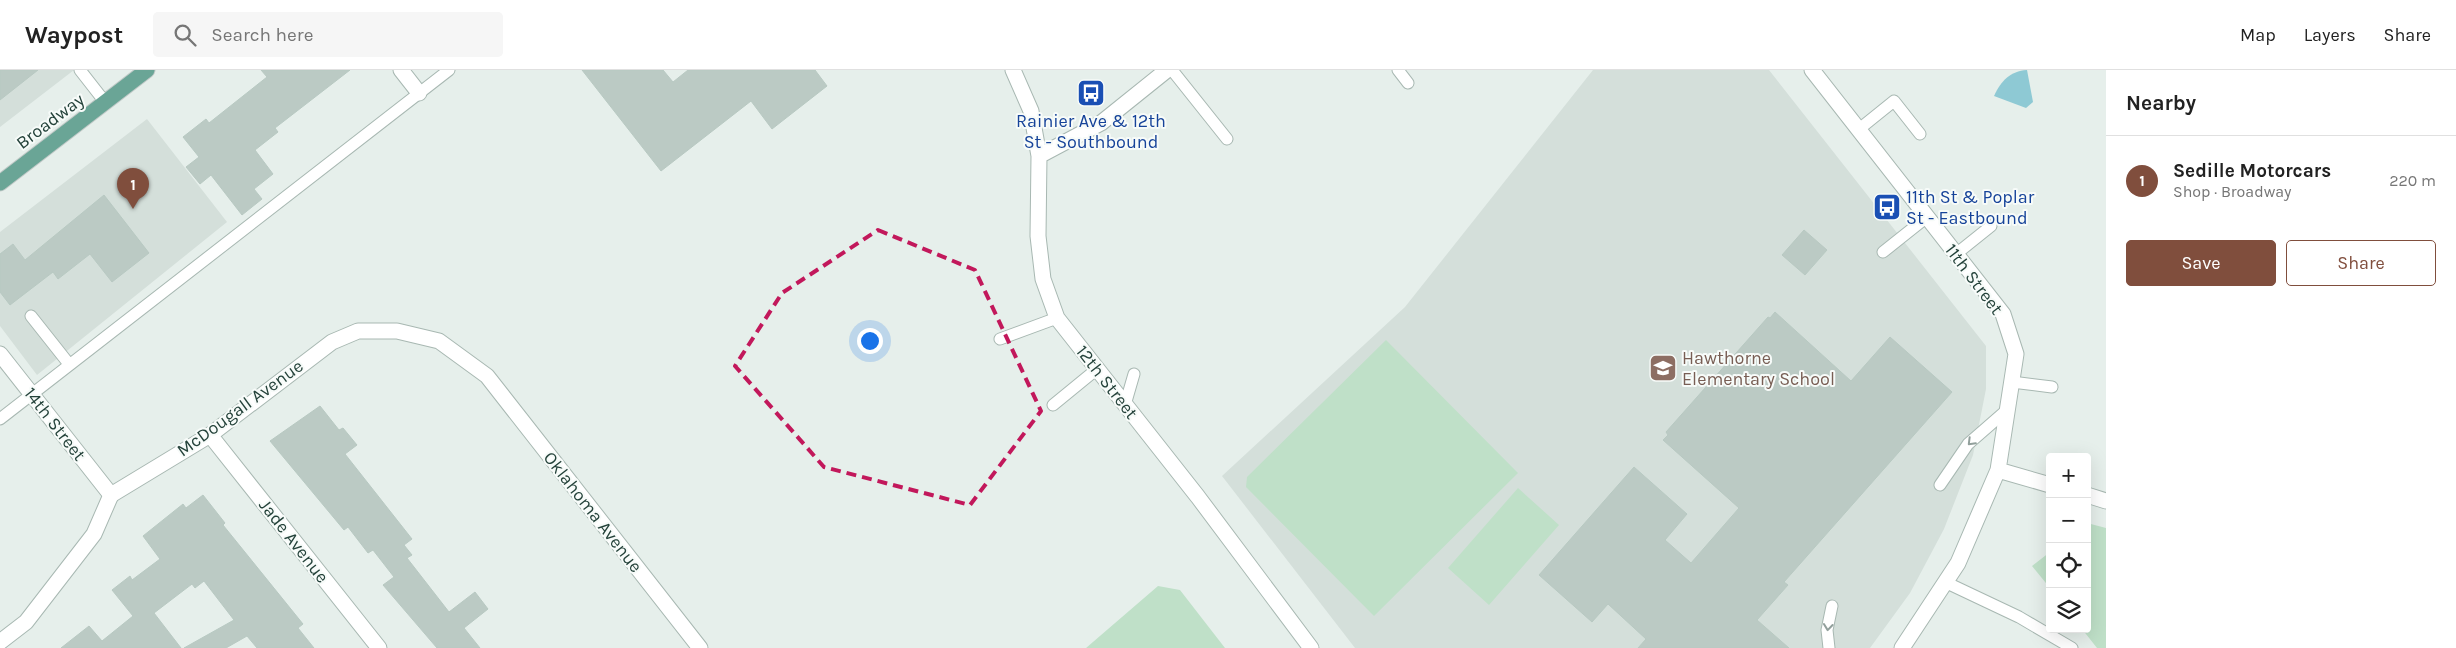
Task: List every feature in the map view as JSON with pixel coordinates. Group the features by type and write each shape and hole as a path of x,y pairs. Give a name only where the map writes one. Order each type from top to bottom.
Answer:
{"main road":[{"name":"Broadway","path":"0,183 147,70"}],"street":[{"path":"401,70 420,94"},
{"name":"12th Street","path":"1013,70 1031,111 1039,156 1038,236 1042,279 1057,318 1311,648"},
{"path":"1039,156 1101,122 1167,70"},
{"name":"11th Street","path":"1812,70 2003,314 2016,354 1998,470 1958,563 1902,648"},
{"name":"McDougall Avenue","path":"111,495 210,435 332,342 358,331 397,331 439,341 487,376"},
{"name":"14th Street","path":"1,358 32,394 111,495"},
{"name":"Oklahoma Avenue","path":"487,376 700,648"},
{"name":"Jade Avenue","path":"210,435 379,648"},
{"path":"1998,470 2046,484"},
{"path":"0,642 26,622 94,534 111,495"},
{"path":"2091,497 2106,501"}],"lane":[{"path":"80,70 106,102"},
{"path":"0,419 449,70"},
{"path":"1172,70 1227,139"},
{"path":"1398,70 1408,84"},
{"path":"1858,130 1894,101 1920,134"},
{"path":"1883,252 1927,217"},
{"path":"1956,254 1991,226"},
{"path":"30,316 69,364"},
{"path":"1000,339 1057,318"},
{"path":"1053,405 1097,369"},
{"path":"1125,405 1134,374"},
{"path":"2012,382 2052,387"},
{"path":"1940,485 1968,444 2008,410"},
{"path":"1945,582 2019,617 2072,648"},
{"path":"1829,648 1827,630 1832,606"}],"highlighted area":[{"path":"878,230 975,270 1041,411 970,505 824,467 735,366 782,293"}],"shaded area":[{"path":"0,70 74,70 0,127"},
{"name":"Hawthorne Elementary School","path":"1593,70 1769,70 1986,346 1986,389 1973,455 1944,529 1910,593 1870,648 1355,648 1222,476 1405,307"},
{"path":"147,119 227,222 37,375 0,326 0,232"}],"green space":[{"path":"1386,340 1518,473 1374,616 1246,487 1247,477"},
{"path":"1518,488 1559,525 1489,605 1448,568"},
{"path":"2091,524 2106,528 2106,648 2097,648 2085,633 2091,633"},
{"path":"2046,555 2046,583 2032,566"},
{"path":"1158,586 1180,590 1225,648 1086,648"}],"water":[{"path":"2027,70 2033,102 2026,108 1994,96 2007,78 2016,72"}],"building":[{"path":"0,70 38,70 0,100"},
{"path":"261,70 350,70 275,128 278,132 255,150 273,174 254,189 262,199 242,215 211,175 200,184 186,167 199,157 183,137 206,119 209,123 267,77"},
{"path":"582,70 663,70 673,82 688,70 815,70 827,86 772,129 751,101 661,171"},
{"path":"104,195 149,253 112,282 90,254 58,279 53,272 10,305 0,292 0,254 13,244 25,260"},
{"path":"1804,230 1827,250 1805,275 1782,255"},
{"name":"Hawthorne Elementary School","path":"1775,312 1851,381 1890,337 1952,392 1784,582 1788,585 1757,620 1789,648 1638,648 1646,639 1608,604 1592,622 1539,575 1634,467 1687,514 1665,540 1691,563 1739,508 1663,440 1668,435 1666,432 1768,317 1770,318"},
{"path":"320,406 339,430 343,428 357,445 345,454 412,539 404,545 412,555 407,558 449,612 475,592 488,609 464,628 480,648 437,648 383,585 394,577 373,550 368,553 348,527 344,530 270,441"},
{"path":"203,495 225,523 223,525 303,624 298,628 314,648 257,648 247,636 226,648 184,648 234,620 204,581 195,588 192,584 154,613 181,648 61,648 89,626 102,641 133,616 112,590 130,576 132,580 160,559 143,536 183,504 186,508"}],"place":[{"name":"Rainier Ave & 12th St - Southbound","path":"1091,93"},
{"name":"11th St & Poplar St - Eastbound","path":"1887,207"},
{"name":"Sedille Motorcars","path":"133,209"},
{"name":"Hawthorne Elementary School","path":"1663,368"}]}
